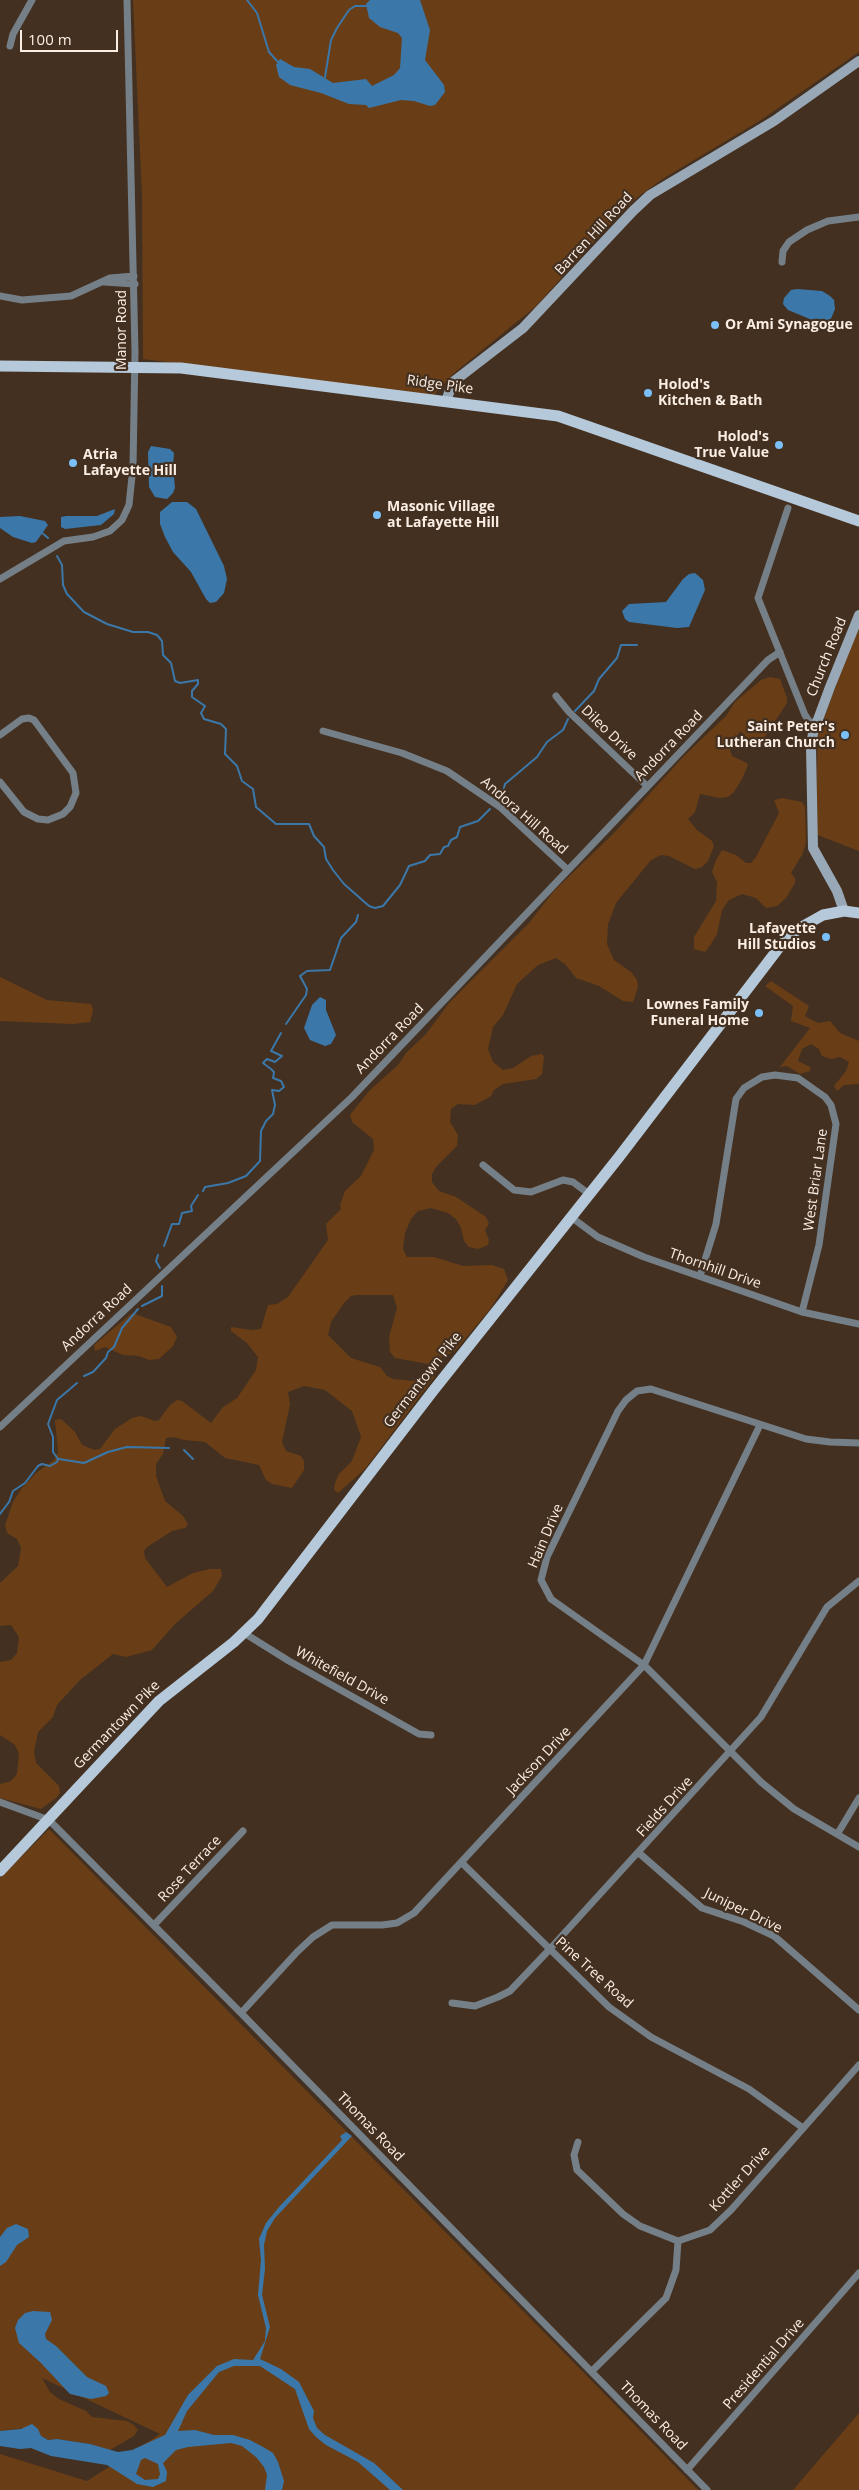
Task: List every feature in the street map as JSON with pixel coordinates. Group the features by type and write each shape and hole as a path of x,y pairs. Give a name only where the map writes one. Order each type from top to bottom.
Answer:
{"main road":[{"name":"Ridge Pike","path":"0,366 190,369 533,412 568,419 859,521"},
{"name":"Germantown Pike","path":"0,1871 159,1701 244,1633 267,1608 433,1391 589,1194 781,945 798,929 816,918 844,911 859,913"}],"street":[{"path":"10,46 11,38 32,0"},
{"name":"Manor Road","path":"0,579 64,541 105,534 118,524 125,515 130,500 133,473 135,367 127,0"},
{"name":"Barren Hill Road","path":"446,401 453,382 523,328 650,195 774,120 859,61"},
{"path":"782,262 783,252 790,242 807,230 828,221 859,217"},
{"path":"0,296 22,300 71,296 115,277 134,280"},
{"path":"788,508 758,593 759,602 805,715 809,721 816,724"},
{"name":"Church Road","path":"844,911 837,891 813,848 811,747 816,724 859,615"},
{"name":"Andorra Road","path":"0,1428 352,1097 768,660 780,652"},
{"name":"Dileo Drive","path":"556,696 569,712 647,786"},
{"path":"0,735 22,719 29,718 34,720 73,773 76,792 73,802 63,814 48,820 38,819 24,812 0,782"},
{"name":"Andora Hill Road","path":"323,731 402,753 447,771 500,807 568,870"},
{"name":"West Briar Lane","path":"700,1276 716,1224 736,1099 744,1088 762,1077 774,1075 798,1078 825,1096 831,1105 836,1124 819,1245 802,1312"},
{"path":"483,1165 518,1191 531,1192 563,1180 573,1182 589,1194"},
{"name":"Thornhill Drive","path":"571,1217 598,1237 625,1250 802,1312 859,1324"},
{"name":"Hain Drive","path":"859,1443 806,1439 651,1389 643,1390 632,1395 618,1411 547,1557 541,1580 551,1598 644,1665 730,1753 794,1809 859,1846"},
{"name":"Jackson Drive","path":"241,2013 313,1936 332,1925 382,1925 397,1922 414,1913 644,1665 760,1425"},
{"name":"Fields Drive","path":"452,2003 476,2006 510,1991 639,1853 762,1717 827,1607 859,1581"},
{"name":"Whitefield Drive","path":"244,1633 289,1661 419,1734 431,1735"},
{"path":"838,1833 859,1798"},
{"name":"Thomas Road","path":"0,1802 49,1820 241,2013 707,2490"},
{"name":"Rose Terrace","path":"154,1925 243,1831"},
{"name":"Juniper Drive","path":"639,1853 702,1908 744,1922 774,1936 859,2010"},
{"name":"Pine Tree Road","path":"462,1863 549,1950 609,2006 651,2037 749,2089 803,2128"},
{"name":"Kottler Drive","path":"678,2241 710,2230 731,2210 859,2065"},
{"path":"578,2142 574,2155 577,2170 623,2214 640,2226 678,2241 676,2270 666,2298 592,2371"},
{"name":"Presidential Drive","path":"687,2470 859,2273"}],"shaded area":[{"path":"133,0 859,0 859,52 761,120 664,178 639,196 614,220 535,307 453,374 433,396 143,359 142,195"},
{"path":"857,628 859,628 859,851 815,834 818,735"},
{"path":"770,677 780,679 787,703 761,743 751,741 740,731 730,750 732,756 748,765 742,779 734,792 728,797 720,798 700,794 695,812 688,819 697,830 712,841 714,846 708,861 702,867 695,869 669,856 661,855 651,860 616,903 608,924 607,944 614,960 631,972 637,980 638,987 633,1002 623,1001 599,986 576,978 565,964 556,958 538,965 517,984 503,1015 493,1027 488,1049 493,1062 503,1070 513,1068 531,1056 542,1054 544,1057 542,1074 536,1079 503,1084 494,1090 491,1096 475,1105 458,1104 451,1109 450,1122 458,1135 457,1146 436,1167 432,1174 432,1182 439,1191 456,1197 486,1217 489,1224 485,1230 489,1240 488,1245 478,1249 469,1247 464,1241 461,1228 456,1219 448,1213 431,1208 418,1211 411,1219 405,1233 403,1249 407,1257 434,1257 463,1266 492,1265 504,1269 508,1280 491,1308 455,1351 428,1364 395,1358 390,1352 389,1337 397,1308 393,1295 357,1295 351,1296 344,1303 331,1322 328,1335 351,1358 380,1367 387,1376 393,1379 413,1381 432,1373 435,1376 365,1469 338,1493 334,1490 335,1483 339,1474 352,1461 361,1437 352,1411 325,1390 304,1386 288,1392 290,1404 282,1442 286,1451 301,1456 304,1461 304,1470 292,1488 272,1484 266,1480 259,1465 225,1458 205,1442 174,1437 166,1438 163,1454 156,1464 156,1476 165,1501 183,1516 188,1524 185,1528 172,1531 147,1547 144,1551 145,1558 167,1587 193,1573 210,1569 221,1569 222,1576 213,1591 175,1624 152,1650 126,1657 113,1654 80,1680 57,1705 53,1717 38,1732 34,1752 36,1763 59,1786 60,1793 56,1798 41,1809 0,1798 0,1784 11,1781 17,1774 19,1754 15,1745 0,1735 0,1662 11,1660 17,1653 19,1637 11,1625 0,1626 0,1583 18,1566 21,1548 17,1539 7,1533 5,1525 13,1502 22,1488 36,1473 54,1460 58,1452 55,1420 61,1419 75,1432 82,1445 94,1450 100,1449 115,1429 132,1418 141,1416 155,1421 159,1420 170,1405 177,1400 182,1401 211,1423 223,1407 237,1398 256,1370 258,1357 247,1343 231,1331 231,1327 251,1330 261,1329 268,1305 277,1304 288,1297 328,1240 326,1224 341,1209 340,1205 345,1191 361,1176 374,1150 373,1139 352,1122 350,1115 369,1091 398,1065 406,1053 426,1034 449,1003 529,923 554,891 614,833 684,756 726,716 735,702 761,680"},
{"path":"782,798 802,802 805,807 806,843 802,855 791,873 795,878 795,883 786,898 777,906 766,908 756,898 742,894 729,900 722,910 717,934 711,944 705,952 694,949 694,937 716,901 717,882 712,872 716,860 722,850 736,855 746,863 751,863 779,813 774,800"},
{"path":"0,977 47,1000 91,1004 93,1010 90,1022 73,1024 0,1021"},
{"path":"771,981 809,1006 805,1016 818,1023 830,1021 840,1033 859,1041 859,1084 844,1085 837,1091 834,1086 846,1071 849,1062 840,1057 831,1059 822,1056 819,1049 811,1044 802,1049 798,1061 810,1067 810,1071 800,1074 787,1066 780,1067 810,1028 791,1021 793,1006 765,986"},
{"path":"132,1313 171,1327 177,1337 173,1346 159,1359 149,1360 139,1356 123,1355 105,1347 95,1351 94,1345"},
{"path":"49,1829 698,2490 0,2490 0,2454 87,2481 160,2434 42,2378 50,2392 59,2399 86,2411 92,2417 127,2421 138,2430 134,2436 110,2450 90,2444 57,2439 48,2440 26,2428 0,2431 0,1878"},
{"path":"859,2413 859,2490 793,2490"}],"water":[{"path":"370,0 420,0 430,30 425,60 444,85 445,92 435,105 430,106 414,101 401,100 369,108 366,105 349,104 321,93 290,85 279,77 276,65 280,59 294,67 310,69 333,83 366,79 372,86 394,75 400,68 402,38 398,33 380,27 369,18 366,4"},
{"path":"791,290 822,291 830,296 834,300 835,309 830,321 824,324 788,310 783,304 784,298"},
{"path":"151,446 170,449 174,453 175,488 167,499 155,497 149,487 148,452"},
{"path":"172,502 187,502 196,509 224,566 227,579 224,593 216,602 210,603 206,599 191,572 173,552 165,537 160,524 160,512"},
{"path":"115,509 114,514 101,525 65,529 61,527 61,517 97,516"},
{"path":"20,516 45,521 48,525 36,542 32,543 13,537 0,528 0,517"},
{"path":"695,573 703,580 705,590 689,627 677,628 629,622 625,619 622,611 629,604 666,602 683,579 689,574"},
{"path":"320,997 326,1000 326,1010 336,1035 331,1044 325,1046 310,1040 304,1028 312,1005"},
{"path":"346,2132 352,2136 275,2218 267,2231 264,2245 265,2269 262,2295 270,2327 260,2359 281,2369 299,2382 314,2411 313,2418 317,2428 325,2435 374,2463 403,2490 390,2490 358,2462 326,2445 316,2437 309,2429 295,2389 260,2366 234,2366 219,2372 187,2411 178,2431 195,2430 214,2435 233,2435 250,2440 263,2447 273,2453 278,2462 284,2481 282,2490 265,2490 267,2475 264,2467 256,2457 242,2446 231,2443 176,2450 163,2463 167,2472 166,2481 153,2487 137,2484 107,2465 51,2456 31,2448 20,2449 0,2446 0,2431 21,2429 32,2424 38,2429 41,2436 48,2440 57,2439 90,2444 118,2452 132,2450 165,2435 188,2395 217,2366 234,2359 253,2360 265,2341 266,2328 258,2295 261,2260 259,2239 266,2223 342,2140 340,2136","holes":["145,2458 158,2464 160,2474 158,2479 145,2480 136,2474 141,2460"]},
{"path":"16,2224 28,2229 29,2237 17,2245 6,2262 0,2266 0,2237 7,2228"},
{"path":"33,2311 50,2312 52,2320 45,2334 46,2339 56,2346 87,2377 106,2386 109,2393 106,2396 91,2399 70,2394 19,2343 15,2328 18,2320 25,2313"}],"waterway":[{"path":"247,0 257,13 269,52 278,62"},
{"path":"325,77 331,40 337,28 349,10 355,6 366,6"},
{"path":"41,532 48,538"},
{"path":"57,556 62,565 63,585 67,594 84,612 107,624 133,632 148,632 157,635 162,641 163,655 171,663 175,681 180,683 198,680 198,684 192,691 192,697 205,706 201,713 204,719 221,724 226,729 225,754 237,766 242,781 253,789 256,807 276,824 309,824 314,836 324,847 326,859 333,870 344,884 369,906 375,908 383,906 400,885 409,866 425,861 430,855 440,854 444,847 448,846 451,840 457,837 460,827 478,821 490,809"},
{"path":"575,711 594,691 599,679 617,658 621,645 637,645"},
{"path":"501,799 505,784 537,757 547,742 563,730 568,719"},
{"path":"286,1024 306,995 307,989 300,976 307,971 330,970 341,938 356,922 358,915"},
{"path":"203,1191 205,1187 228,1183 246,1176 260,1161 261,1131 266,1121 273,1114 275,1105 272,1090 279,1091 284,1087 281,1081 273,1078 274,1072 263,1063 267,1059 275,1062 282,1056 271,1051 281,1033"},
{"path":"164,1246 172,1224 179,1224 182,1213 192,1211 191,1206 198,1195"},
{"path":"158,1255 156,1261 160,1268"},
{"path":"142,1306 162,1296 162,1286"},
{"path":"84,1376 93,1372 106,1358 108,1352 114,1347 122,1328 138,1309"},
{"path":"0,1514 9,1502 13,1491 25,1483 38,1466 42,1464 50,1466 57,1462 58,1459 53,1452 53,1437 48,1424 57,1400 77,1383"},
{"path":"59,1459 84,1463 108,1452 127,1447 169,1448"},
{"path":"184,1450 193,1459"}],"place":[{"name":"Or Ami Synagogue","path":"715,325"},
{"name":"Holod's Kitchen & Bath","path":"648,393"},
{"name":"Holod's True Value","path":"779,445"},
{"name":"Atria Lafayette Hill","path":"73,463"},
{"name":"Masonic Village at Lafayette Hill","path":"377,515"},
{"name":"Saint Peter's Lutheran Church","path":"845,735"},
{"name":"Lafayette Hill Studios","path":"826,937"},
{"name":"Lownes Family Funeral Home","path":"759,1013"}]}
